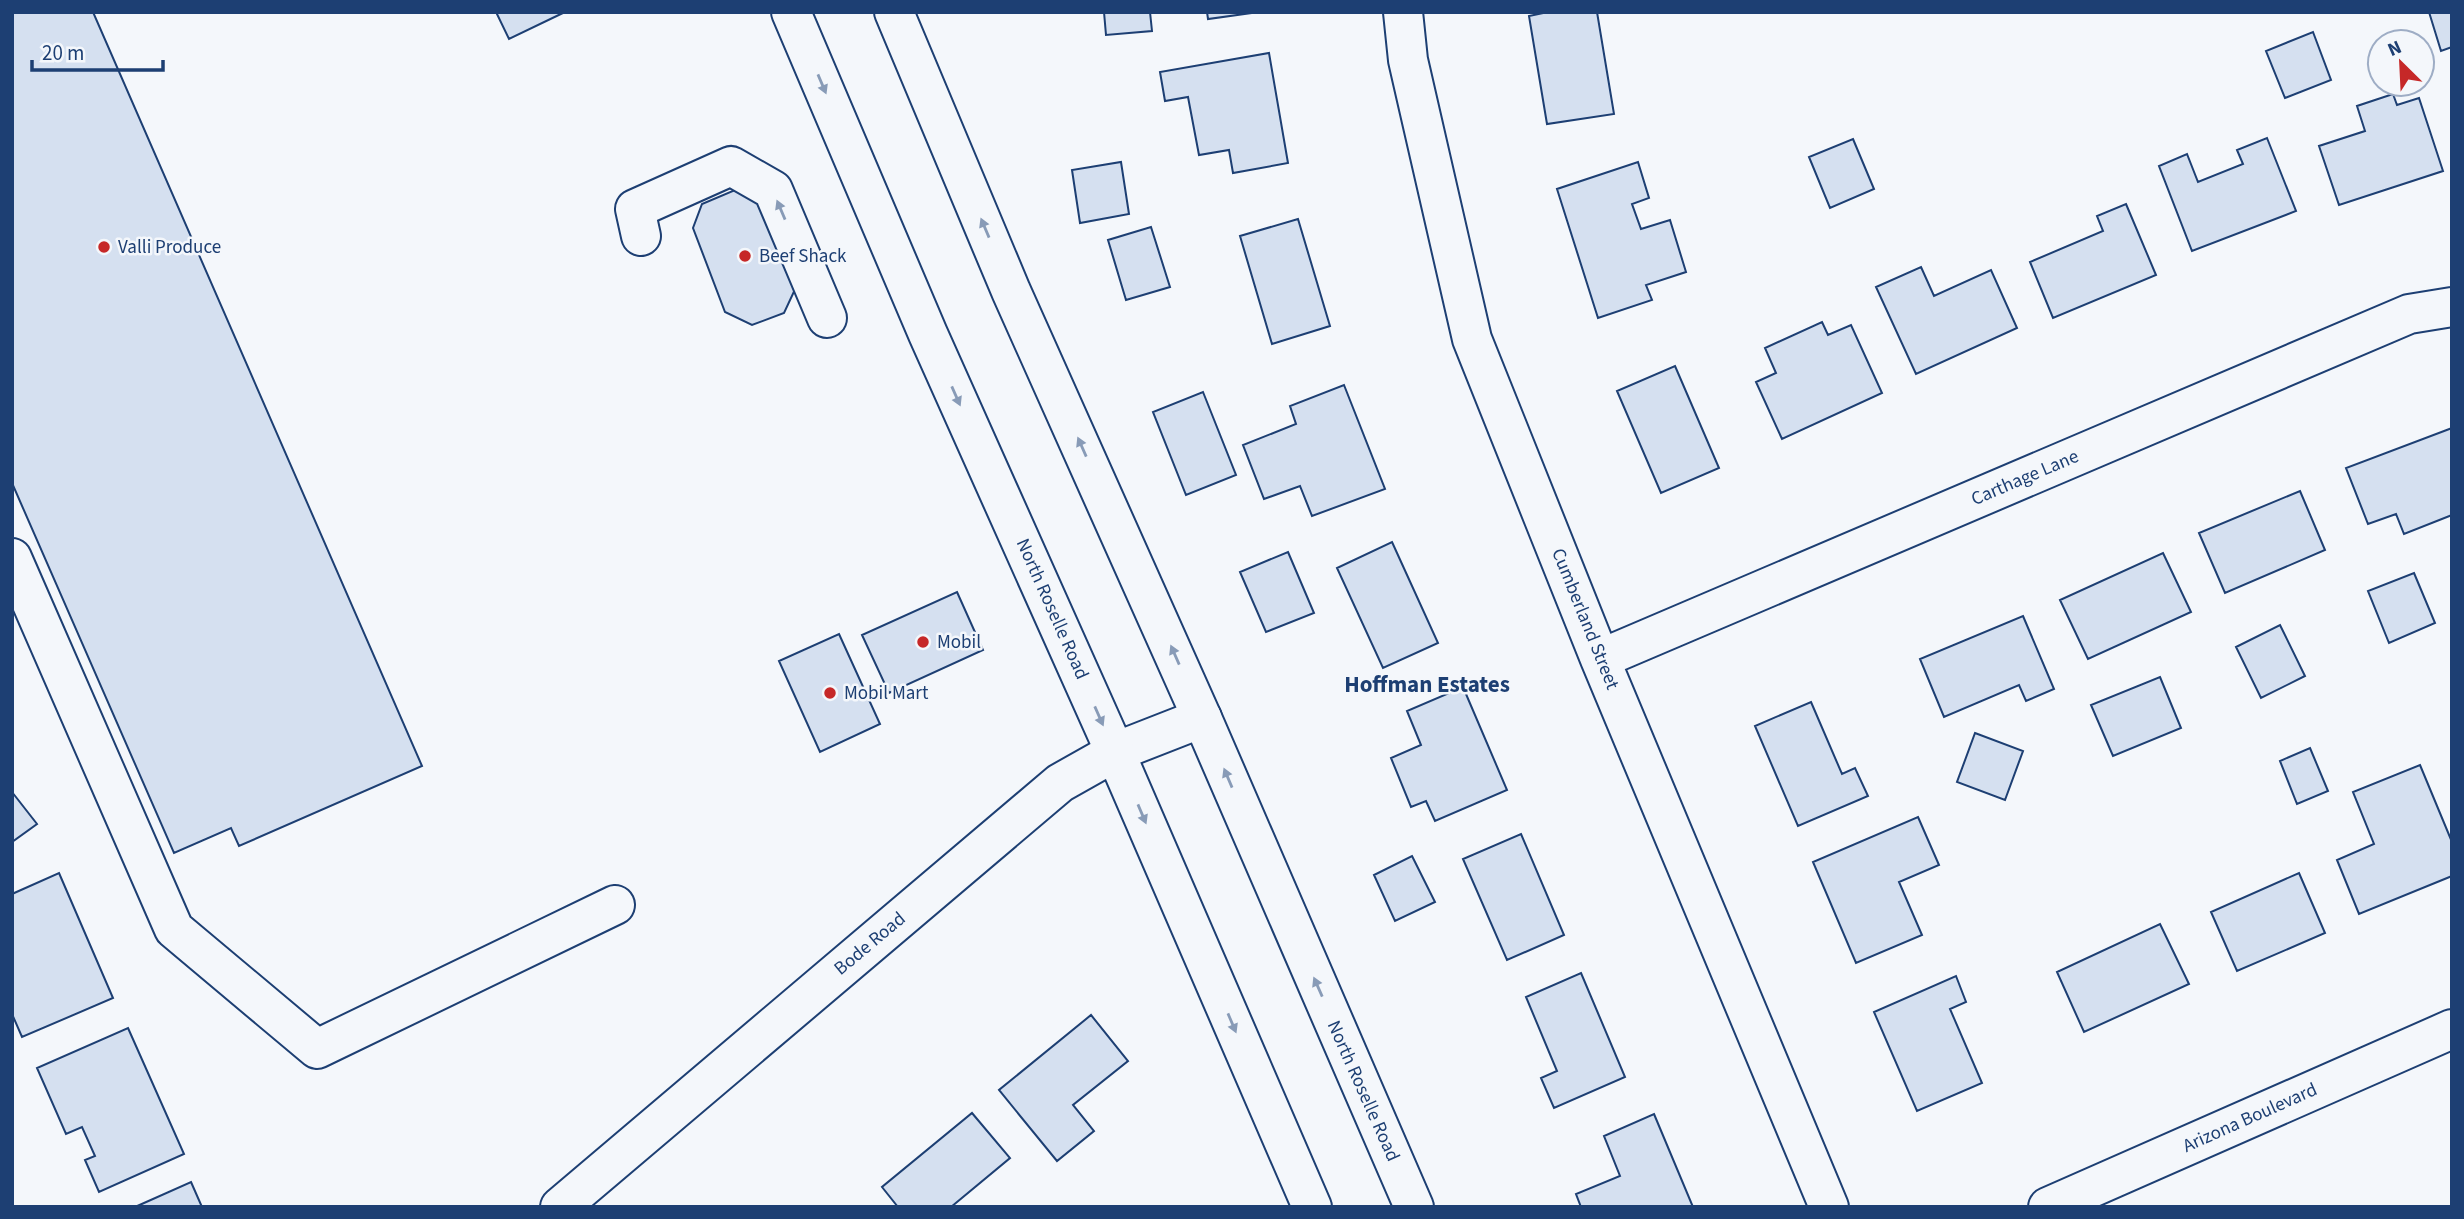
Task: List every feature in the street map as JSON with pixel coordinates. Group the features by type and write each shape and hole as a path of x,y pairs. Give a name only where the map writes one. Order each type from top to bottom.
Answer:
{"street":[{"name":"North Roselle Road","path":"791,12 928,334 1115,752 1311,1207"},
{"name":"North Roselle Road","path":"894,12 1011,291 1202,718 1414,1207"},
{"name":"Cumberland Street","path":"1403,12 1408,60 1472,339 1600,659 1829,1207"},
{"path":"641,236 635,209 731,166 773,190 827,318"},
{"name":"Carthage Lane","path":"1600,659 2409,314 2452,307"},
{"path":"12,558 174,929 317,1049 615,905"},
{"name":"Bode Road","path":"560,1207 1060,783 1115,752 1202,718"},
{"name":"Arizona Boulevard","path":"2048,1207 2452,1029"}],"building":[{"name":"Valli Produce","path":"12,12 93,12 422,766 239,846 231,828 174,853 12,483"},
{"path":"496,12 565,12 509,39"},
{"path":"1104,12 1150,12 1152,31 1106,35"},
{"path":"1207,12 1259,12 1208,19"},
{"path":"1548,12 1597,12 1614,114 1547,124 1529,16"},
{"path":"2429,12 2452,12 2452,47 2441,51"},
{"path":"2313,32 2331,80 2285,98 2266,51"},
{"path":"1269,53 1288,163 1233,173 1229,150 1199,155 1188,97 1165,101 1160,72"},
{"path":"2381,98 2394,98 2397,105 2419,98 2443,171 2339,205 2319,146 2365,131 2357,106"},
{"path":"2267,138 2296,211 2192,251 2159,166 2187,154 2198,182 2243,164 2237,150"},
{"path":"1853,139 1874,189 1830,208 1809,157"},
{"path":"1121,162 1129,214 1080,223 1072,170"},
{"path":"1638,162 1649,198 1632,204 1641,229 1670,220 1686,272 1646,285 1652,300 1598,318 1557,189"},
{"name":"Beef Shack","path":"735,190 761,201 798,283 784,313 752,325 725,312 693,228 702,204"},
{"path":"2126,204 2156,275 2053,318 2030,262 2103,231 2097,216"},
{"path":"1298,219 1330,326 1272,344 1240,236"},
{"path":"1151,227 1170,287 1126,300 1108,240"},
{"path":"1921,267 1934,296 1991,270 2017,328 1916,374 1876,287"},
{"path":"1822,322 1828,335 1851,325 1882,393 1782,439 1756,382 1776,373 1765,348"},
{"path":"1675,366 1719,468 1661,493 1617,391"},
{"path":"1344,385 1385,489 1312,516 1300,486 1264,499 1243,445 1296,424 1290,406"},
{"path":"1203,392 1236,475 1186,495 1153,412"},
{"path":"2452,428 2452,515 2404,534 2396,514 2368,524 2346,468"},
{"path":"2300,491 2325,550 2225,593 2199,533"},
{"path":"1392,542 1438,643 1383,668 1337,568"},
{"path":"1288,552 1314,613 1266,632 1240,572"},
{"path":"2163,553 2191,612 2088,659 2060,600"},
{"path":"2414,573 2435,623 2389,643 2368,591"},
{"name":"Mobil","path":"957,592 983,650 889,693 862,635"},
{"path":"2023,616 2054,689 2026,701 2019,685 1944,717 1920,659"},
{"path":"2280,625 2305,676 2261,698 2236,647"},
{"name":"Mobil Mart","path":"839,634 880,724 820,752 779,661"},
{"path":"2160,677 2181,728 2113,756 2091,705"},
{"path":"1463,687 1507,790 1435,821 1426,801 1411,807 1391,758 1421,745 1407,711"},
{"path":"1811,702 1842,774 1855,768 1868,796 1798,826 1755,726"},
{"path":"1975,733 2023,751 2005,800 1957,782"},
{"path":"2310,748 2328,791 2297,804 2280,761"},
{"path":"2420,765 2452,842 2452,876 2359,914 2337,860 2374,844 2353,792"},
{"path":"12,792 37,824 12,842"},
{"path":"1918,817 1939,865 1899,882 1922,935 1856,963 1813,862"},
{"path":"1521,834 1564,935 1507,960 1463,859"},
{"path":"1412,856 1435,902 1395,921 1374,875"},
{"path":"59,873 113,998 22,1037 12,1014 12,894"},
{"path":"2299,873 2325,933 2237,971 2211,912"},
{"path":"2160,924 2189,984 2084,1032 2057,972"},
{"path":"1581,973 1625,1077 1554,1108 1541,1078 1557,1071 1526,997"},
{"path":"1956,976 1966,1002 1950,1009 1982,1083 1917,1111 1874,1012"},
{"path":"1091,1015 1128,1061 1073,1105 1094,1131 1057,1161 999,1090"},
{"path":"128,1028 184,1154 99,1192 85,1160 95,1156 82,1127 66,1134 37,1068"},
{"path":"972,1113 1010,1158 951,1207 898,1207 882,1187"},
{"path":"1654,1114 1693,1207 1581,1207 1576,1194 1620,1176 1604,1136"},
{"path":"191,1182 202,1207 135,1207"}],"place":[{"name":"Valli Produce","path":"104,247"},
{"name":"Beef Shack","path":"745,256"},
{"name":"Mobil","path":"923,642"},
{"name":"Mobil Mart","path":"830,693"}],"district":[{"name":"Hoffman Estates","path":"1427,684"}]}
